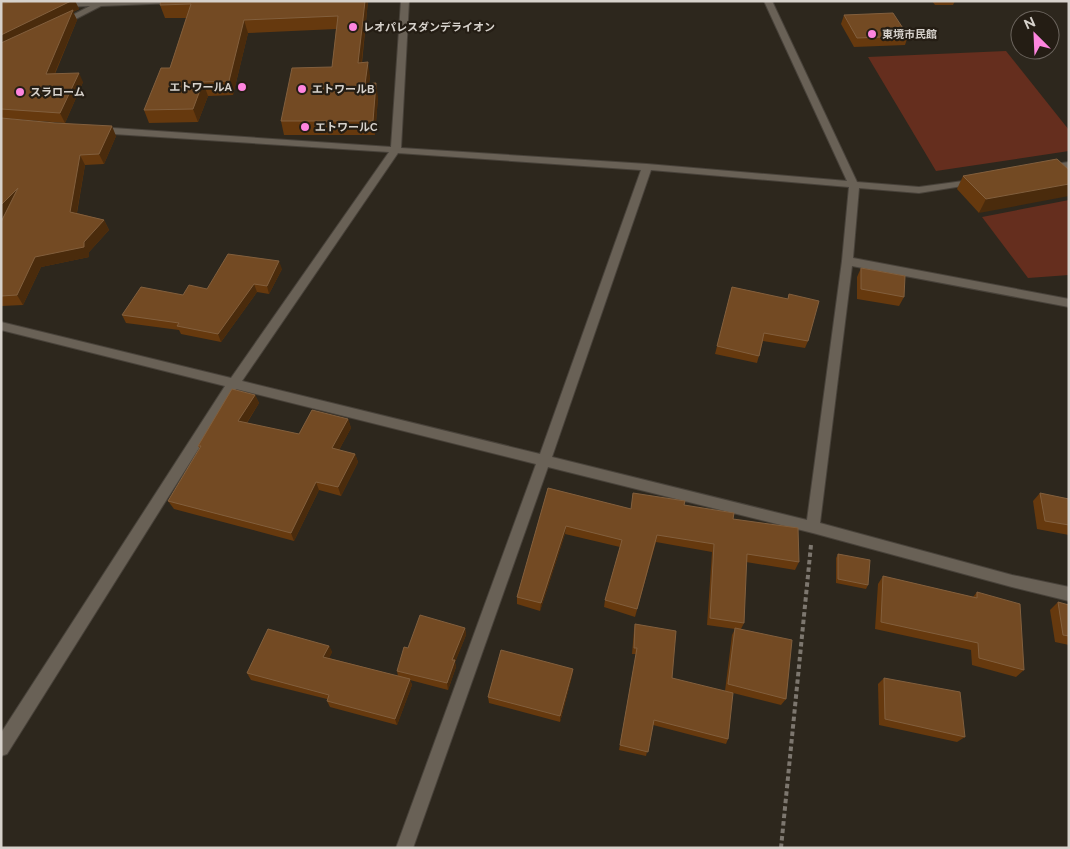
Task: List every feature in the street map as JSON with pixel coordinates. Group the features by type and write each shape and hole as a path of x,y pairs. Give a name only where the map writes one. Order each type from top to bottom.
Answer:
{"street":[{"path":"52,6 106,2 174,1"},
{"path":"1,748 233,384 396,149 405,1"},
{"path":"768,1 854,186 847,261 813,527"},
{"path":"50,28 106,2"},
{"path":"87,130 647,167 919,190 985,179"},
{"path":"1041,169 1069,164"},
{"path":"404,848 647,167"},
{"path":"847,261 1069,302"},
{"path":"1,326 813,527 1012,581 1069,594"}],"path":[{"path":"781,848 813,527"}],"shaded area":[{"path":"1006,51 1010,56 1010,60 1013,60 1069,130 1069,151 936,171 868,57"},
{"path":"1069,200 1069,275 1028,278 982,217"}],"building":[{"path":"71,1 1,35 1,3"},
{"path":"161,1 365,1 358,63 368,62 365,84 376,83 373,121 281,121 292,68 332,67 338,16 244,20 229,81 203,82 193,109 144,110 161,68 170,68 191,4 160,5"},
{"path":"73,10 46,74 79,73 60,113 1,109 1,43"},
{"path":"893,13 908,36 857,38 844,15"},
{"path":"1,118 112,126 99,154 80,155 70,212 104,220 84,242 84,247 35,257 17,295 1,296 1,222 18,188 1,205"},
{"path":"1057,159 1069,170 1069,184 986,199 963,176"},
{"path":"228,254 279,261 267,286 254,284 218,334 177,326 179,323 122,315 141,287 183,295 189,285 207,289"},
{"path":"861,268 905,276 904,297 861,289"},
{"path":"732,287 788,299 789,294 819,301 808,341 764,333 759,356 717,346"},
{"path":"232,389 255,395 238,421 299,434 312,410 348,419 332,448 355,454 338,487 316,482 291,533 168,501"},
{"path":"548,488 631,509 633,493 685,501 684,505 734,513 733,519 798,528 799,562 747,554 744,623 710,618 714,544 657,535 637,609 605,600 622,540 566,526 541,603 517,597"},
{"path":"1040,493 1069,499 1069,525 1045,521"},
{"path":"838,554 870,560 868,585 838,579"},
{"path":"883,576 977,598 977,592 1020,604 1024,670 979,658 978,643 881,622"},
{"path":"1058,602 1069,605 1069,636 1063,635"},
{"path":"420,615 465,628 452,660 455,660 447,683 397,671 404,647 408,648"},
{"path":"635,624 676,631 672,678 733,693 728,739 654,720 648,752 620,745 637,648 634,648"},
{"path":"735,628 792,640 786,699 728,684"},
{"path":"268,629 329,646 323,657 410,679 395,719 327,701 329,695 247,673"},
{"path":"501,650 573,669 560,716 488,697"},
{"path":"884,678 960,692 965,737 885,719"}],"place":[{"name":"レオパレスダンデライオン","path":"353,27"},
{"name":"東境市民館","path":"872,34"},
{"name":"エトワールA","path":"242,87"},
{"name":"エトワールB","path":"302,89"},
{"name":"スラローム","path":"20,92"},
{"name":"エトワールC","path":"305,127"}]}
